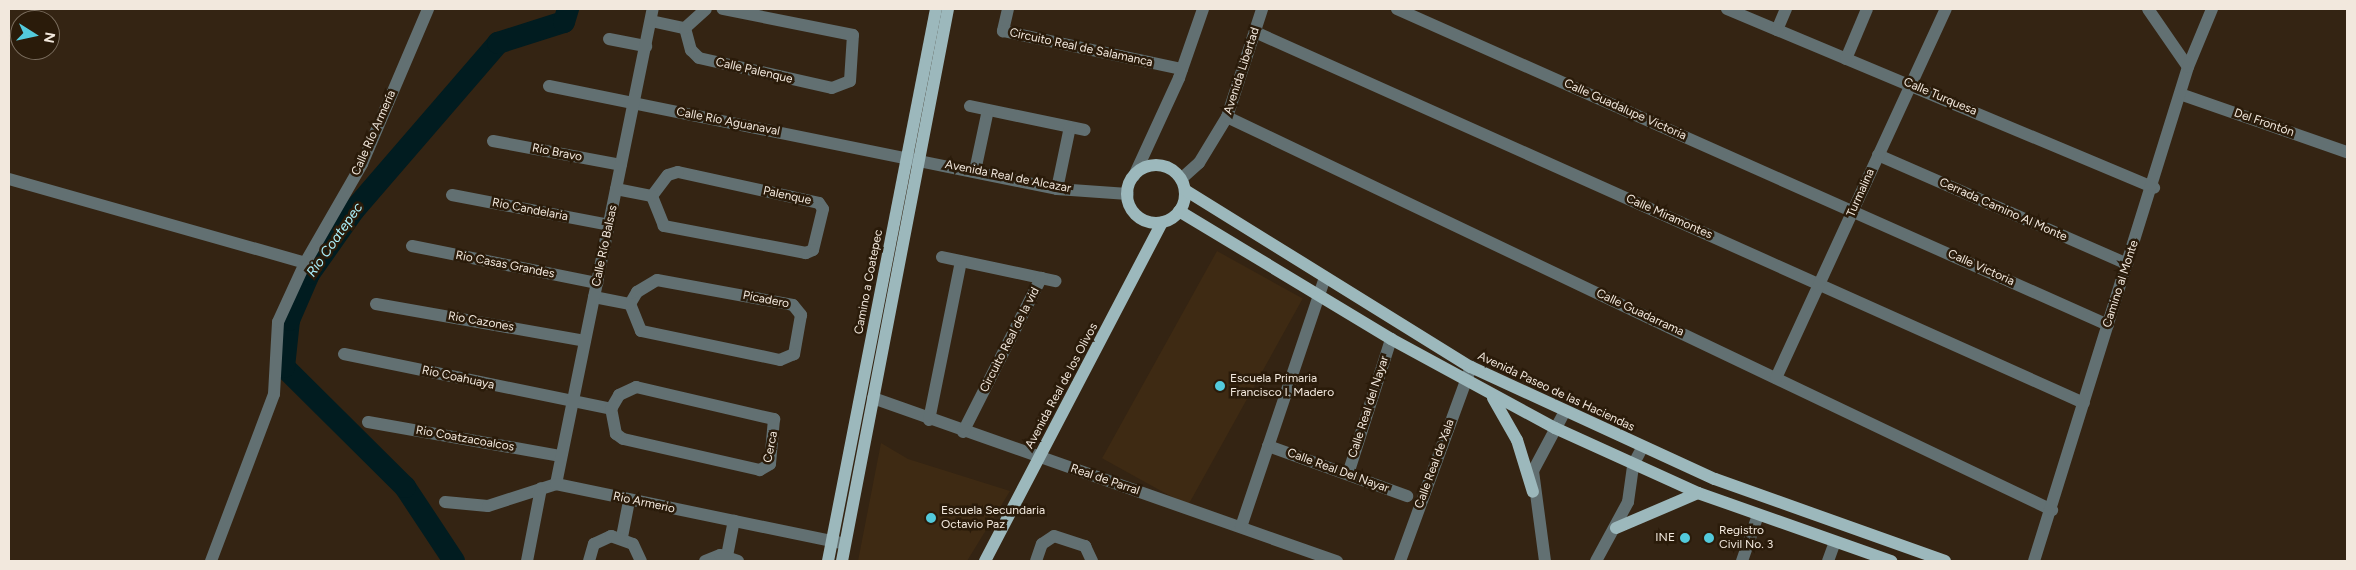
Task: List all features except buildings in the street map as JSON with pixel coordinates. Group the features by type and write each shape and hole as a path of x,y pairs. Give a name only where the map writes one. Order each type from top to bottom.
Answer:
{"main road":[{"name":"Camino a Coatepec","path":"842,561 873,398 936,9"},
{"name":"Camino a Coatepec","path":"828,561 913,159 948,9"},
{"path":"1158,165 1183,184 1179,211 1162,222 1136,215 1128,194 1134,176 1158,165"},
{"name":"Avenida Paseo de las Haciendas","path":"1183,184 1324,280 1471,367 1642,448 1792,510 1945,561"},
{"path":"1179,211 1493,398 1633,465 1698,493 1891,561"},
{"name":"Avenida Real de los Olivos","path":"985,561 1162,222"},
{"path":"1493,398 1517,440 1533,492"},
{"path":"1616,528 1698,493"}],"street":[{"name":"Calle Río Armería","path":"211,561 274,394 278,322 305,263 362,164 428,9"},
{"path":"652,15 685,28 706,9"},
{"name":"Calle Palenque","path":"685,28 691,50 699,58 832,88 843,87 850,81 853,35 723,9"},
{"name":"Circuito Real de Salamanca","path":"1008,9 1003,31 1182,69"},
{"path":"1134,176 1182,69 1203,9"},
{"name":"Avenida Libertad","path":"1183,184 1199,163 1227,117 1262,9"},
{"name":"Calle Guadalupe Victoria","path":"1397,9 1853,212"},
{"name":"Calle Turquesa","path":"1727,9 2154,188"},
{"path":"1777,30 1786,9"},
{"path":"1846,58 1867,9"},
{"name":"Turmalina","path":"1776,378 1853,212 1909,84 1946,9"},
{"path":"2148,9 2188,67"},
{"name":"Camino al Monte","path":"2034,561 2052,510 2108,325 2154,188 2188,67 2212,9"},
{"name":"Calle Río Balsas","path":"556,484 652,15"},
{"name":"Calle Miramontes","path":"1255,32 2084,403"},
{"path":"609,39 646,46"},
{"name":"Calle Río Aguanaval","path":"549,86 913,159"},
{"name":"Del Frontón","path":"2180,94 2347,152"},
{"path":"970,106 1085,130"},
{"path":"975,171 988,110"},
{"name":"Calle Guadarrama","path":"1227,117 2052,510"},
{"path":"1057,189 1070,127"},
{"name":"Rio Bravo","path":"493,141 621,165"},
{"name":"Cerrada Camino Al Monte","path":"1878,155 2128,264"},
{"name":"Avenida Real de Alcazar","path":"913,159 1057,189 1128,194"},
{"name":"Palenque","path":"678,172 819,203 823,209 813,250 806,253 664,226 652,196 668,175 678,172"},
{"path":"9,179 305,263"},
{"path":"616,190 652,196"},
{"name":"Rio Candelaria","path":"452,195 609,225"},
{"name":"Calle Victoria","path":"1853,212 2108,325"},
{"name":"Rio Casas Grandes","path":"412,246 597,284"},
{"name":"Circuito Real de la vid","path":"942,257 1041,278 963,432"},
{"path":"929,420 960,262"},
{"path":"1041,278 1055,281"},
{"name":"Picadero","path":"657,280 793,305 801,315 794,354 780,360 647,333 635,322 630,304 637,292 657,280"},
{"path":"1241,527 1324,280"},
{"path":"594,297 630,304"},
{"name":"Rio Cazones","path":"376,304 585,341"},
{"name":"Calle Real del Nayar","path":"1348,474 1391,339"},
{"name":"Rio Coahuaya","path":"344,354 573,401"},
{"name":"Calle Real de Xala","path":"1400,561 1471,367"},
{"name":"Cerca","path":"636,387 768,416 776,426 770,464 760,470 623,439 616,434 611,408 619,395 636,387"},
{"name":"Real de Parral","path":"873,398 963,432 1337,561"},
{"path":"573,401 611,408"},
{"path":"1545,561 1533,492 1533,471 1564,412"},
{"name":"Rio Coatzacoalcos","path":"368,422 562,456"},
{"name":"Calle Real Del Nayar","path":"1268,446 1407,496"},
{"path":"1596,561 1616,528 1628,502 1633,465 1642,448"},
{"name":"Rio Armerio","path":"445,502 488,506 556,484 845,544"},
{"path":"527,561 541,488"},
{"path":"622,537 629,500"},
{"path":"1742,561 1758,515"},
{"path":"705,561 732,558 734,521"},
{"path":"1036,561 1042,544 1054,536 1085,546 1092,561"},
{"path":"589,561 594,544 604,538 622,537 633,544 641,561"},
{"path":"1828,561 1835,542"}],"shaded area":[{"name":"Escuela Primaria Francisco I. Madero","path":"1217,251 1303,299 1188,506 1102,458"},
{"name":"Escuela Secundaria Octavio Paz","path":"881,443 908,459 1010,491 967,561 858,561"}],"waterway":[{"name":"Rio Coatepec","path":"454,561 405,487 284,367 289,320 309,274 354,210 498,43 564,22 568,9"}],"place":[{"name":"Escuela Primaria Francisco I. Madero","path":"1220,386"},
{"name":"Escuela Secundaria Octavio Paz","path":"931,518"},
{"name":"INE","path":"1685,538"},
{"name":"Registro Civil No. 3","path":"1709,538"}]}
